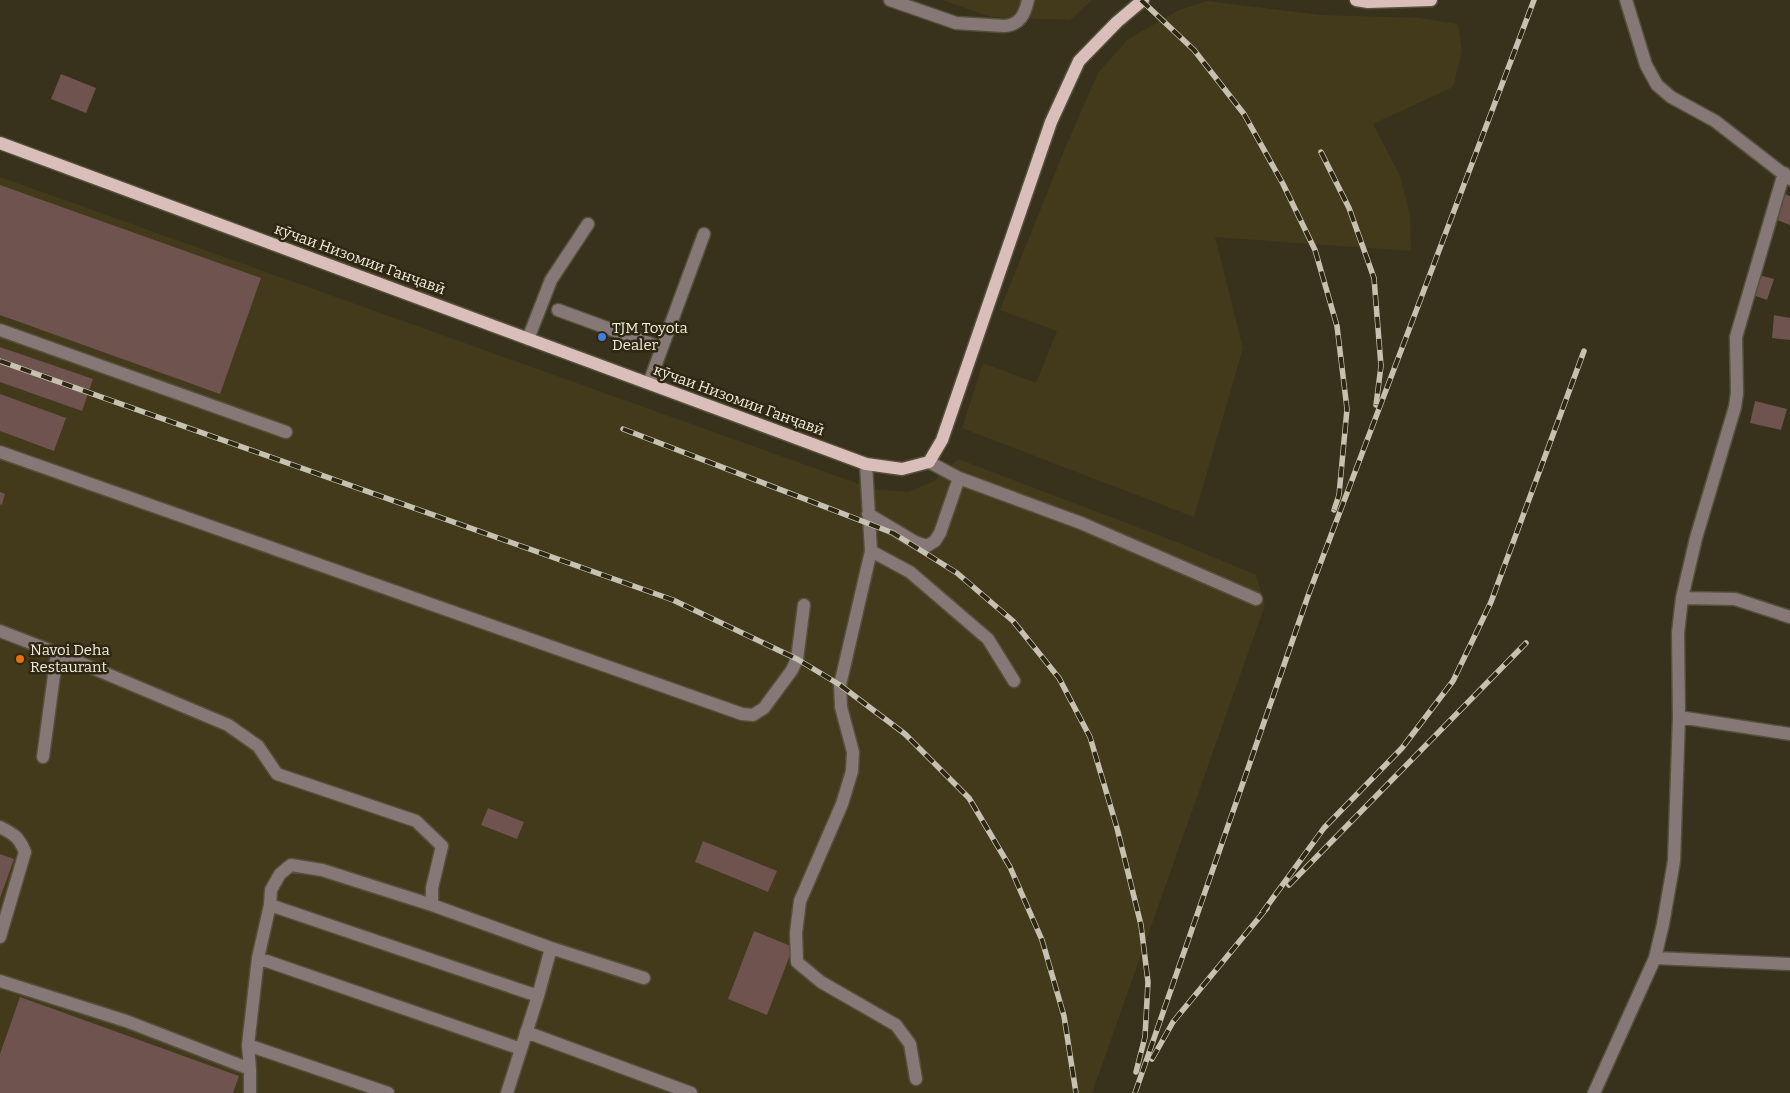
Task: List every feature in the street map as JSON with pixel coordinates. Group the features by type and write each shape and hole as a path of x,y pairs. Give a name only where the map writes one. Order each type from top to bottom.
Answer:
{"main road":[{"path":"929,462 942,440 1051,122 1079,61 1117,22 1143,0"},
{"path":"1356,0 1368,2 1431,0"},
{"name":"кӯчаи Низомии Ганҷавӣ","path":"0,143 866,464 902,469 929,462"}],"street":[{"path":"890,0 956,23 1012,26 1018,22 1025,12 1028,0"},
{"path":"1594,1093 1655,958 1663,924 1674,861 1679,716 1678,633 1682,598 1696,538 1735,407 1737,393 1736,337 1787,176 1715,121 1671,97 1657,85 1646,65 1626,0"},
{"path":"528,339 551,280 588,224"},
{"path":"649,384 704,234"},
{"path":"558,310 662,348"},
{"path":"0,330 286,432"},
{"path":"0,452 742,714 753,715 764,708 792,670 797,659 804,605"},
{"path":"929,462 959,478 1081,523 1256,599"},
{"path":"866,464 871,550 840,685 841,707 853,752 852,771 842,804 800,901 796,933 797,962 821,982 896,1025 910,1044 916,1079"},
{"path":"868,514 915,542 926,546 935,541 940,533 959,478"},
{"path":"871,550 910,572 988,639 1014,681"},
{"path":"1682,598 1735,599 1790,617"},
{"path":"0,631 228,725 258,746 277,774 416,821 442,846 432,888 432,905"},
{"path":"43,758 57,653"},
{"path":"1679,716 1790,734"},
{"path":"0,827 12,832 21,841 24,852 0,937"},
{"path":"250,1093 248,1045 258,958 270,905 271,890 280,874 291,865 322,870 432,905 551,948 644,978"},
{"path":"270,905 538,996"},
{"path":"507,1093 551,948"},
{"path":"258,958 521,1050"},
{"path":"1655,958 1790,964"},
{"path":"0,981 126,1021 250,1069"},
{"path":"526,1032 691,1093"},
{"path":"248,1045 388,1093"}],"shaded area":[{"path":"942,0 1092,0 1070,20 991,17"},
{"path":"1207,1 1321,15 1419,18 1458,24 1462,51 1453,87 1373,124 1400,176 1410,215 1411,251 1215,237 1243,348 1194,517 962,428 983,363 1036,383 1057,331 1000,310 1066,146 1098,73 1128,39 1179,10"},
{"path":"0,177 873,489 908,492 934,481 958,459 1187,546 1256,575 1265,605 1092,1093 0,1093"}],"building":[{"path":"61,74 96,88 86,113 51,99"},
{"path":"0,185 261,278 220,394 0,315"},
{"path":"1785,194 1790,196 1790,225 1775,219"},
{"path":"1759,275 1774,279 1767,300 1753,295"},
{"path":"1774,315 1790,318 1790,340 1772,338"},
{"path":"0,347 93,379 82,411 0,382"},
{"path":"0,394 66,418 54,451 0,431"},
{"path":"1755,401 1787,409 1781,430 1750,423"},
{"path":"0,492 5,494 2,505 0,504"},
{"path":"488,808 524,822 517,839 481,825"},
{"path":"703,841 777,871 768,892 695,862"},
{"path":"0,854 14,859 0,898"},
{"path":"754,931 793,947 767,1015 728,999"},
{"path":"20,997 239,1076 233,1093 0,1093 0,1054"}],"railway":[{"path":"1141,0 1194,50 1244,114 1283,184 1315,250 1337,326 1347,409 1339,495 1334,510"},
{"path":"1135,1093 1308,596 1534,0"},
{"path":"1321,152 1349,208 1374,278 1381,366 1376,405"},
{"path":"1262,913 1324,828 1402,748 1453,681 1491,602 1584,351"},
{"path":"0,361 673,600 797,659 840,685 905,734 969,798 1010,867 1042,940 1064,1016 1076,1093"},
{"path":"623,429 893,533 957,573 1013,621 1059,678 1090,737 1117,828 1141,925 1148,982 1145,1037 1136,1072"},
{"path":"1289,885 1526,643"},
{"path":"1152,1059 1173,1022 1267,908"}],"place":[{"name":"TJM Toyota Dealer","path":"602,337"},
{"name":"Navoi Deha Restaurant","path":"20,659"}]}
